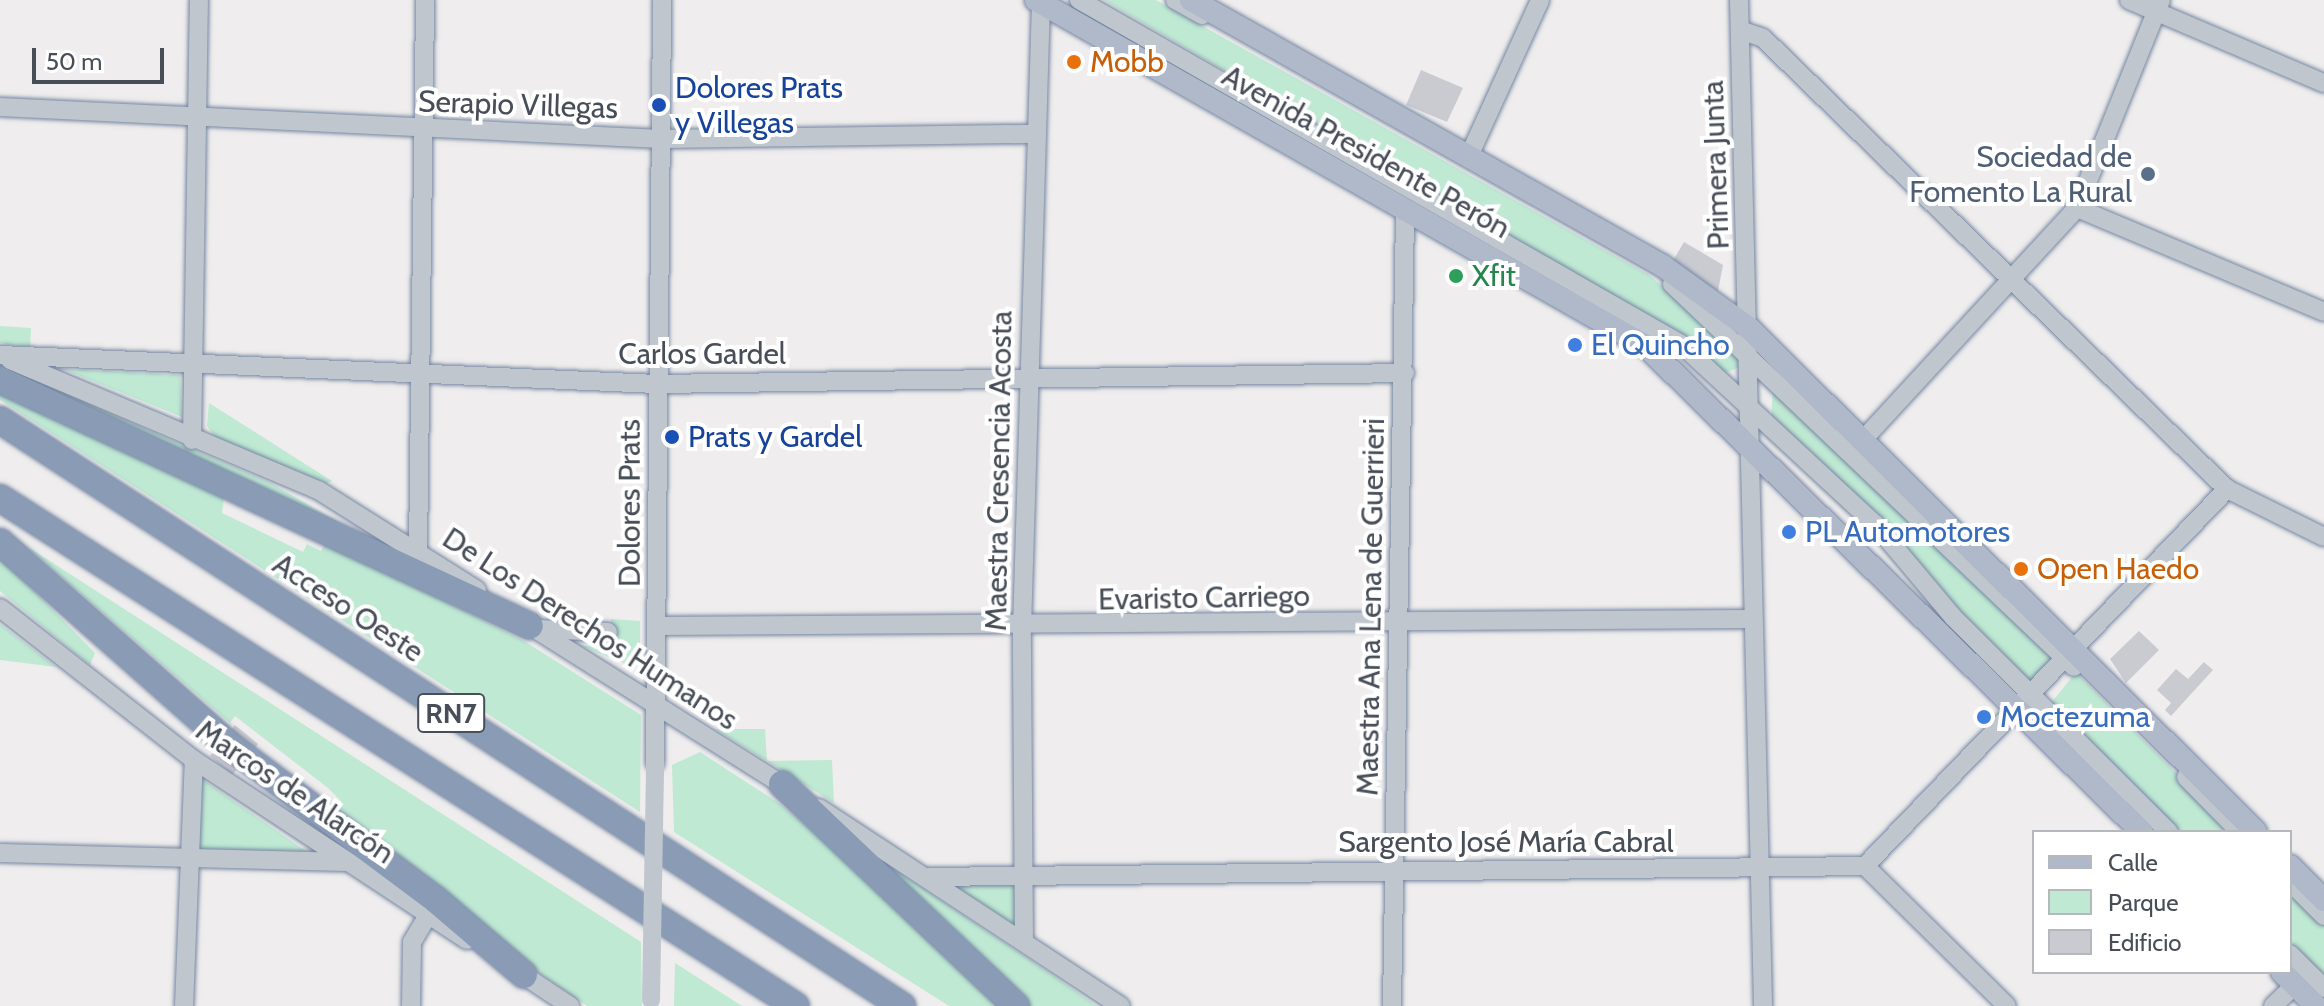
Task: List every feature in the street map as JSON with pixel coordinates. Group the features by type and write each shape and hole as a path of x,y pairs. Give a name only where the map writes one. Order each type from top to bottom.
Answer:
{"highway":[{"path":"0,380 533,628"},
{"name":"Acceso Oeste","path":"0,420 902,1006"},
{"name":"RN7","path":"0,498 796,1006"},
{"path":"0,542 233,748 435,899 524,975"},
{"path":"782,784 1016,1006"}],"main road":[{"name":"Avenida Presidente Perón","path":"1191,0 1663,266 1750,329 2070,655 2254,830"},
{"name":"Avenida Presidente Perón","path":"1039,1 1647,347 2027,703 2140,830"},
{"path":"2292,868 2324,900"},
{"path":"2288,979 2316,1006"}],"street":[{"path":"192,440 199,0"},
{"path":"418,552 425,0"},
{"name":"Dolores Prats","path":"651,1003 662,0"},
{"path":"1079,0 1681,344 1750,402 2027,703 2167,830"},
{"path":"1175,0 1659,276 2070,655 2238,830"},
{"path":"1469,156 1540,0"},
{"name":"Primera Junta","path":"1739,0 1751,361 1751,619 1763,1006"},
{"path":"2129,0 2158,6 2324,83"},
{"name":"Maestra Cresencia Acosta","path":"1024,941 1022,628 1039,1"},
{"path":"1860,443 2011,275 2077,208 2158,6"},
{"path":"1740,30 1763,38 2011,275 2227,489 2324,537"},
{"name":"Serapio Villegas","path":"0,107 661,139 1035,134"},
{"path":"2077,208 2324,312"},
{"name":"Maestra Ana Lena de Guerrieri","path":"1392,1006 1392,870 1405,373 1405,210"},
{"name":"Carlos Gardel","path":"0,355 657,384 1405,373"},
{"name":"De Los Derechos Humanos","path":"0,355 192,440 318,490 928,877 1121,1006"},
{"path":"2007,1006 1865,866 2027,703 2227,489"},
{"name":"Marcos de Alarcón","path":"0,608 194,760 570,1006"},
{"name":"Evaristo Carriego","path":"657,626 1022,628 1751,619"},
{"path":"533,628 608,632"},
{"path":"184,1006 194,760"},
{"path":"0,853 189,862 348,862"},
{"name":"Sargento José María Cabral","path":"928,877 1865,866"},
{"path":"2292,884 2324,916"},
{"path":"411,1006 412,942 428,915"},
{"path":"2292,956 2324,988"},
{"path":"2273,1006 2288,979"}],"green space":[{"path":"1104,0 1156,0 1649,275 1738,349 1739,367 1723,374 1674,334"},
{"path":"0,326 31,328 30,348 0,343"},
{"path":"0,366 271,483 338,522 233,484 0,374"},
{"path":"63,369 180,375 182,417"},
{"path":"1773,388 2061,657 2028,688 1771,420"},
{"path":"0,393 224,497 222,513 303,552 307,544 321,551 325,544 407,582 524,641 641,715 640,812 0,400"},
{"path":"209,403 332,481 320,486 218,441 207,426"},
{"path":"25,545 641,942 642,1006 587,1006 506,950 335,811 341,801 328,788 235,716 230,723"},
{"path":"0,556 95,653 90,665 0,591"},
{"path":"611,619 640,621 640,648 628,665 579,645 610,648"},
{"path":"0,624 56,667 0,660"},
{"path":"2076,672 2232,830 2171,830 2048,707"},
{"path":"715,729 765,729 767,761"},
{"path":"700,752 780,804 895,900 1004,1006 949,1006 674,832 672,765"},
{"path":"832,760 834,803 767,761"},
{"path":"199,777 313,856 195,853"},
{"path":"855,843 1054,976 1097,1006 1026,1006"},
{"path":"1018,881 1019,931 947,882"},
{"path":"2292,891 2324,924 2324,980 2292,949"},
{"path":"675,963 742,1006 674,1006"}],"building":[{"path":"1421,70 1463,88 1447,122 1406,105"},
{"path":"1684,242 1723,265 1718,291 1671,264"},
{"path":"2139,631 2159,650 2126,683 2110,659"},
{"path":"2204,662 2213,670 2171,716 2165,710 2171,703 2157,690 2176,669 2188,679"},
{"path":"235,725 258,744 232,775 210,756"}],"place":[{"name":"Mobb","path":"1074,62"},
{"name":"Dolores Prats y Villegas","path":"659,105"},
{"name":"Sociedad de Fomento La Rural","path":"2148,174"},
{"name":"Xfit","path":"1456,276"},
{"name":"El Quincho","path":"1575,345"},
{"name":"Prats y Gardel","path":"672,437"},
{"name":"PL Automotores","path":"1789,532"},
{"name":"Open Haedo","path":"2021,569"},
{"name":"Moctezuma","path":"1984,717"}]}
